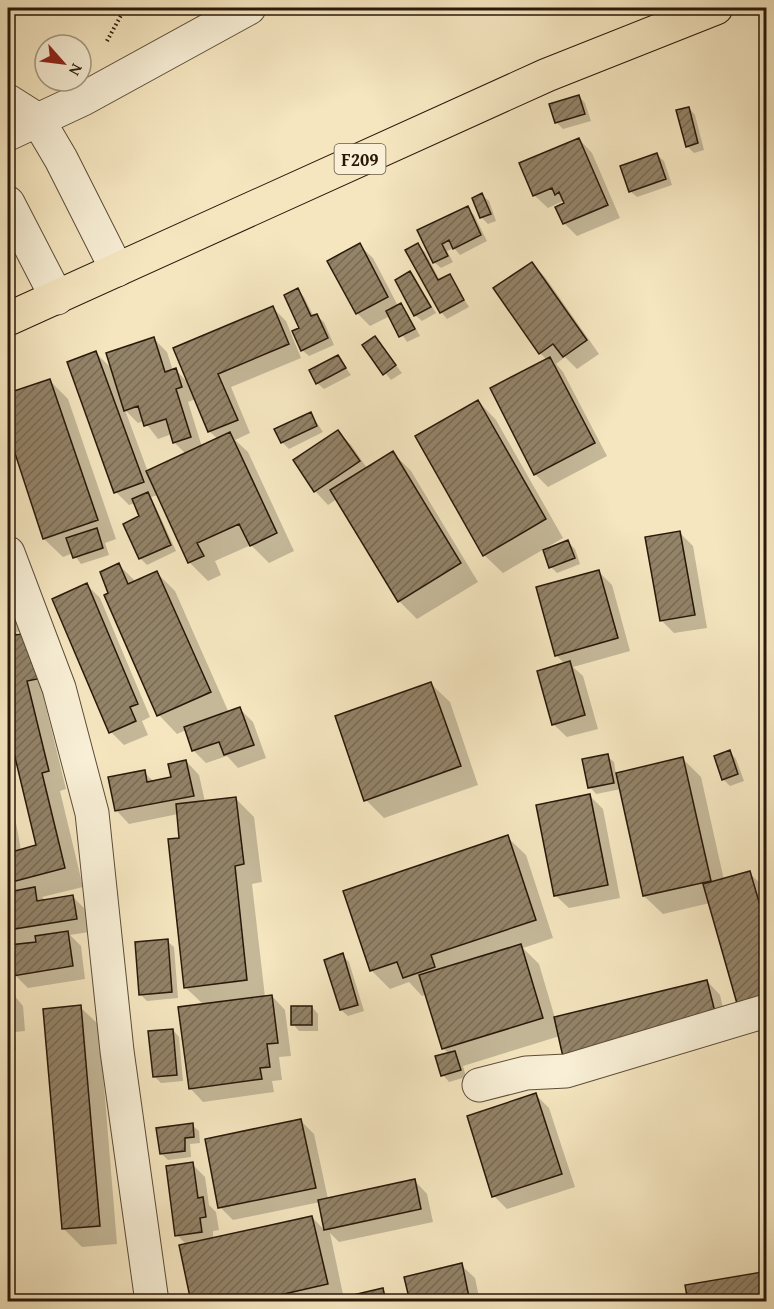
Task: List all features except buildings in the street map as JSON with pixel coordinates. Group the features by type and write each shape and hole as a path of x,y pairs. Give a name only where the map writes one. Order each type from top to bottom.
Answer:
{"main road":[{"name":"F209","path":"8,319 547,75 716,8"}],"street":[{"path":"8,134 84,99 249,8"},
{"path":"8,101 38,120 61,159 117,270"},
{"path":"8,203 57,298"},
{"path":"8,553 59,688 92,813 117,1051 152,1302"},
{"path":"478,1085 526,1073 566,1071 766,1011"}]}
